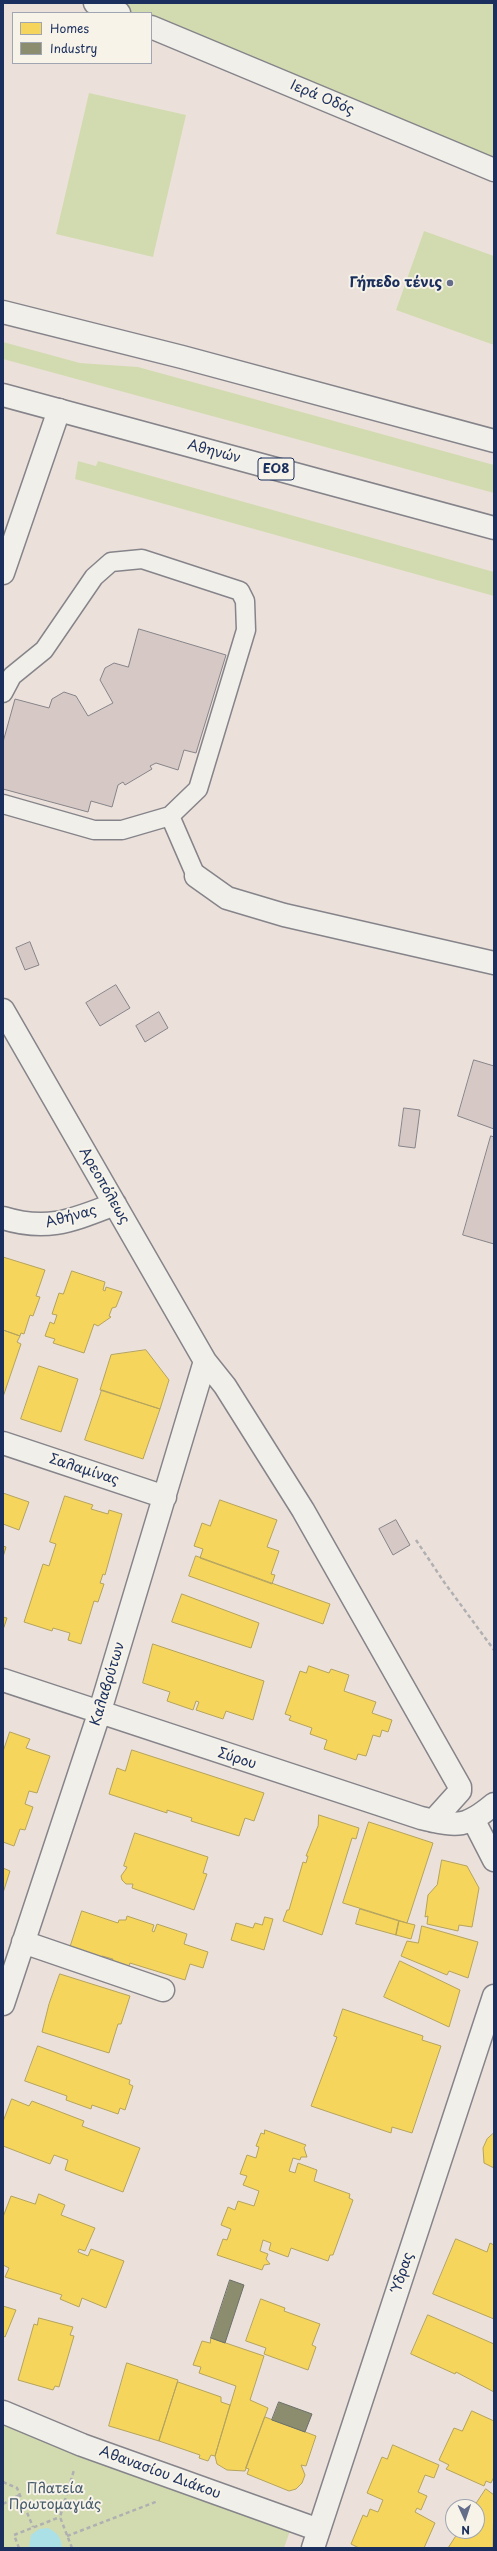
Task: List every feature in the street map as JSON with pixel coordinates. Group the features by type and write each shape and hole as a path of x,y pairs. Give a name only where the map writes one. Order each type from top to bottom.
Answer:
{"main road":[{"path":"95,3 116,12"},
{"name":"Ιερά Οδός","path":"152,27 494,170"},
{"path":"3,312 182,357 494,441"},
{"name":"Αθηνών","path":"3,395 494,528"},
{"path":"3,574 59,410"},
{"path":"196,876 227,898 284,915 494,963"},
{"name":"Αρεοπόλεως","path":"3,1010 205,1361 224,1386 303,1510 460,1787 460,1791 433,1821"},
{"name":"Αθήνας","path":"3,1218 41,1226 75,1219 115,1204"},
{"name":"Καλαβρύτων","path":"3,2004 99,1714 205,1361"},
{"name":"Σαλαμίνας","path":"3,1443 165,1497"},
{"name":"Σύρου","path":"3,1680 99,1714 433,1821 452,1825 474,1821"},
{"path":"494,1804 474,1821 494,1860"},
{"path":"23,1942 162,1990"},
{"name":"Ύδρας","path":"316,2539 494,1996"},
{"name":"Αθανασίου Διάκου","path":"3,2412 82,2445 188,2484 316,2539"}],"lane":[{"path":"3,693 12,676 44,650 94,577 111,562 142,559 240,591 245,602 246,630 198,789 170,816 122,830 94,830 3,804"},
{"path":"170,816 196,876"}],"path":[{"path":"416,1540 444,1582 494,1650"},
{"path":"72,2548 60,2517 82,2445"},
{"path":"3,2482 17,2488 21,2494 33,2527"},
{"path":"67,2536 172,2496 188,2484"},
{"path":"3,2504 21,2494"},
{"path":"19,2548 14,2535 60,2517"}],"green space":[{"path":"95,3 494,3 494,170 152,27 152,12 117,12"},
{"path":"89,93 186,115 153,257 56,234"},
{"name":"Γήπεδο τένις","path":"424,231 494,256 494,345 396,310"},
{"path":"3,342 80,363 138,367 494,465 494,493 3,359"},
{"path":"78,461 96,466 98,461 494,572 494,596 75,479"},
{"name":"Πλατεία Πρωτομαγιάς","path":"3,2422 290,2531 284,2548 3,2548"}],"water":[{"path":"48,2528 58,2536 61,2541 62,2548 29,2548 31,2535 39,2529"}],"building: Homes":[{"path":"3,1257 45,1270 36,1296 40,1297 33,1316 30,1315 24,1334 21,1333 20,1336 3,1330"},
{"path":"72,1271 105,1282 103,1290 105,1291 106,1287 122,1292 116,1307 112,1308 109,1316 111,1317 98,1326 94,1324 84,1353 53,1343 55,1339 45,1336 50,1322 54,1324 57,1315 52,1314 59,1293 63,1294"},
{"path":"3,1330 20,1336 17,1342 21,1344 3,1397"},
{"path":"146,1350 169,1380 160,1409 100,1390 111,1355"},
{"path":"39,1366 78,1379 61,1432 21,1419"},
{"path":"102,1390 160,1409 143,1459 85,1440"},
{"path":"3,1493 29,1502 19,1530 3,1524"},
{"path":"65,1496 93,1505 91,1509 108,1514 109,1510 122,1514 105,1575 103,1574 100,1583 104,1584 98,1602 94,1601 81,1644 68,1640 70,1633 53,1628 52,1631 24,1622 43,1564 49,1566 56,1544 50,1542"},
{"path":"220,1500 277,1520 267,1547 279,1551 271,1574 275,1575 272,1584 200,1558 203,1549 194,1546 202,1523 210,1526"},
{"path":"3,1546 6,1547 3,1557"},
{"path":"196,1556 330,1604 323,1624 189,1576"},
{"path":"182,1594 259,1623 251,1648 172,1622"},
{"path":"3,1617 7,1618 3,1630"},
{"path":"153,1644 264,1681 253,1720 226,1711 223,1719 196,1710 199,1702 196,1701 193,1710 167,1701 170,1692 143,1683"},
{"path":"309,1666 329,1673 331,1669 349,1675 344,1691 376,1702 372,1713 392,1720 388,1732 382,1730 380,1737 373,1735 366,1756 358,1754 356,1760 324,1749 327,1740 310,1734 312,1728 289,1720 291,1716 285,1714 300,1671 306,1673"},
{"path":"10,1732 30,1739 26,1748 50,1756 37,1793 29,1791 25,1804 33,1807 25,1830 20,1829 14,1846 3,1842 3,1752"},
{"path":"132,1750 264,1793 254,1821 245,1818 239,1836 191,1821 192,1818 167,1810 167,1813 109,1794 117,1768 125,1771"},
{"path":"319,1815 359,1828 356,1839 352,1838 322,1935 283,1921 287,1910 289,1910 303,1862 306,1863 308,1856 306,1856 318,1826"},
{"path":"369,1822 433,1843 407,1923 343,1903"},
{"path":"135,1833 208,1857 203,1873 207,1874 194,1910 132,1888 133,1884 126,1884 122,1880 121,1876 127,1867 124,1866"},
{"path":"442,1860 467,1866 479,1888 472,1927 459,1925 458,1931 427,1924 428,1916 425,1917 428,1895 437,1885"},
{"path":"3,1868 10,1871 3,1893"},
{"path":"360,1909 399,1921 396,1935 356,1924"},
{"path":"82,1911 118,1923 119,1920 126,1920 127,1916 154,1925 152,1931 154,1932 157,1924 187,1934 184,1944 208,1952 203,1968 190,1964 185,1980 130,1963 126,1974 111,1964 113,1959 102,1956 101,1958 70,1948"},
{"path":"265,1917 273,1919 264,1950 231,1940 236,1923 253,1928 255,1923 262,1925"},
{"path":"399,1921 415,1925 411,1939 396,1935"},
{"path":"422,1926 478,1942 468,1978 449,1971 447,1975 401,1956 407,1941 418,1943"},
{"path":"400,1961 460,1990 449,2027 384,1997"},
{"path":"60,1974 130,1996 121,2024 118,2024 109,2053 42,2032 49,2004"},
{"path":"343,2009 423,2036 422,2040 441,2046 412,2133 392,2127 391,2133 311,2106 337,2037 334,2036"},
{"path":"38,2046 130,2080 129,2084 133,2086 125,2110 120,2108 118,2114 92,2105 91,2109 66,2100 67,2096 25,2081"},
{"path":"12,2099 29,2106 32,2101 84,2121 82,2126 140,2148 123,2192 65,2170 68,2160 54,2155 50,2164 3,2146 3,2122"},
{"path":"265,2130 306,2145 304,2148 307,2157 301,2157 300,2160 293,2158 289,2171 295,2173 298,2163 317,2170 314,2181 350,2194 349,2198 353,2200 333,2255 330,2255 328,2261 291,2248 288,2257 269,2250 271,2243 263,2240 260,2251 268,2254 266,2259 270,2264 264,2265 262,2270 217,2255 223,2239 227,2240 231,2229 221,2225 228,2207 235,2210 238,2201 254,2206 259,2191 243,2185 247,2176 240,2174 247,2155 256,2158 259,2147 256,2146 261,2133 264,2134"},
{"path":"494,2133 494,2168 484,2163 483,2148 487,2139"},
{"path":"39,2194 65,2205 61,2215 95,2228 85,2251 79,2249 78,2252 88,2256 91,2249 124,2261 106,2308 82,2298 79,2307 60,2299 62,2295 5,2277 9,2268 3,2265 3,2217 11,2196 35,2204"},
{"path":"456,2239 487,2252 490,2243 494,2245 494,2319 433,2294"},
{"path":"261,2299 285,2308 284,2311 320,2324 312,2345 316,2347 308,2370 264,2354 266,2348 246,2341"},
{"path":"3,2306 16,2310 5,2337 3,2336"},
{"path":"428,2315 494,2344 494,2392 456,2372 455,2374 411,2354"},
{"path":"39,2318 73,2327 70,2335 74,2336 59,2387 55,2386 53,2390 18,2380 34,2324 37,2325"},
{"path":"211,2338 264,2356 250,2400 268,2408 245,2471 227,2470 217,2464 215,2456 236,2386 199,2373 201,2367 193,2365 202,2341 210,2343"},
{"path":"127,2363 178,2380 159,2441 109,2426"},
{"path":"178,2382 221,2397 221,2402 230,2405 215,2456 211,2455 208,2461 199,2458 200,2455 159,2441"},
{"path":"472,2411 494,2421 494,2477 491,2483 486,2481 484,2486 446,2469 449,2465 439,2460 454,2428 462,2431"},
{"path":"265,2417 316,2436 306,2466 301,2465 305,2475 302,2483 296,2489 289,2491 247,2474 249,2469 246,2468"},
{"path":"393,2445 439,2465 434,2478 425,2475 418,2492 427,2496 421,2510 417,2508 415,2512 435,2523 424,2548 359,2548 351,2544 363,2515 367,2517 370,2509 378,2512 383,2500 367,2493 382,2457 387,2459"},
{"path":"486,2489 494,2495 493,2548 448,2548 454,2539 485,2539 485,2499 479,2499"}],"building: Industry":[{"path":"230,2280 244,2285 225,2343 211,2338"},
{"path":"279,2402 312,2414 305,2432 272,2420"}],"building: Other":[{"path":"139,629 226,655 196,753 184,750 178,770 156,763 150,766 152,769 125,785 123,782 118,785 112,807 91,801 88,812 3,789 3,742 15,699 49,708 52,699 64,692 76,696 88,716 113,703 100,680 105,668 114,663 128,667"},
{"path":"30,942 39,965 25,970 16,948"},
{"path":"116,985 130,1008 100,1026 86,1003"},
{"path":"159,1012 168,1028 145,1042 136,1026"},
{"path":"474,1060 494,1066 494,1129 458,1116"},
{"path":"404,1108 420,1110 415,1148 399,1146"},
{"path":"491,1136 494,1137 494,1244 463,1235"},
{"path":"396,1520 410,1545 393,1555 379,1529"}],"place":[{"name":"Γήπεδο τένις","path":"450,283"}]}
